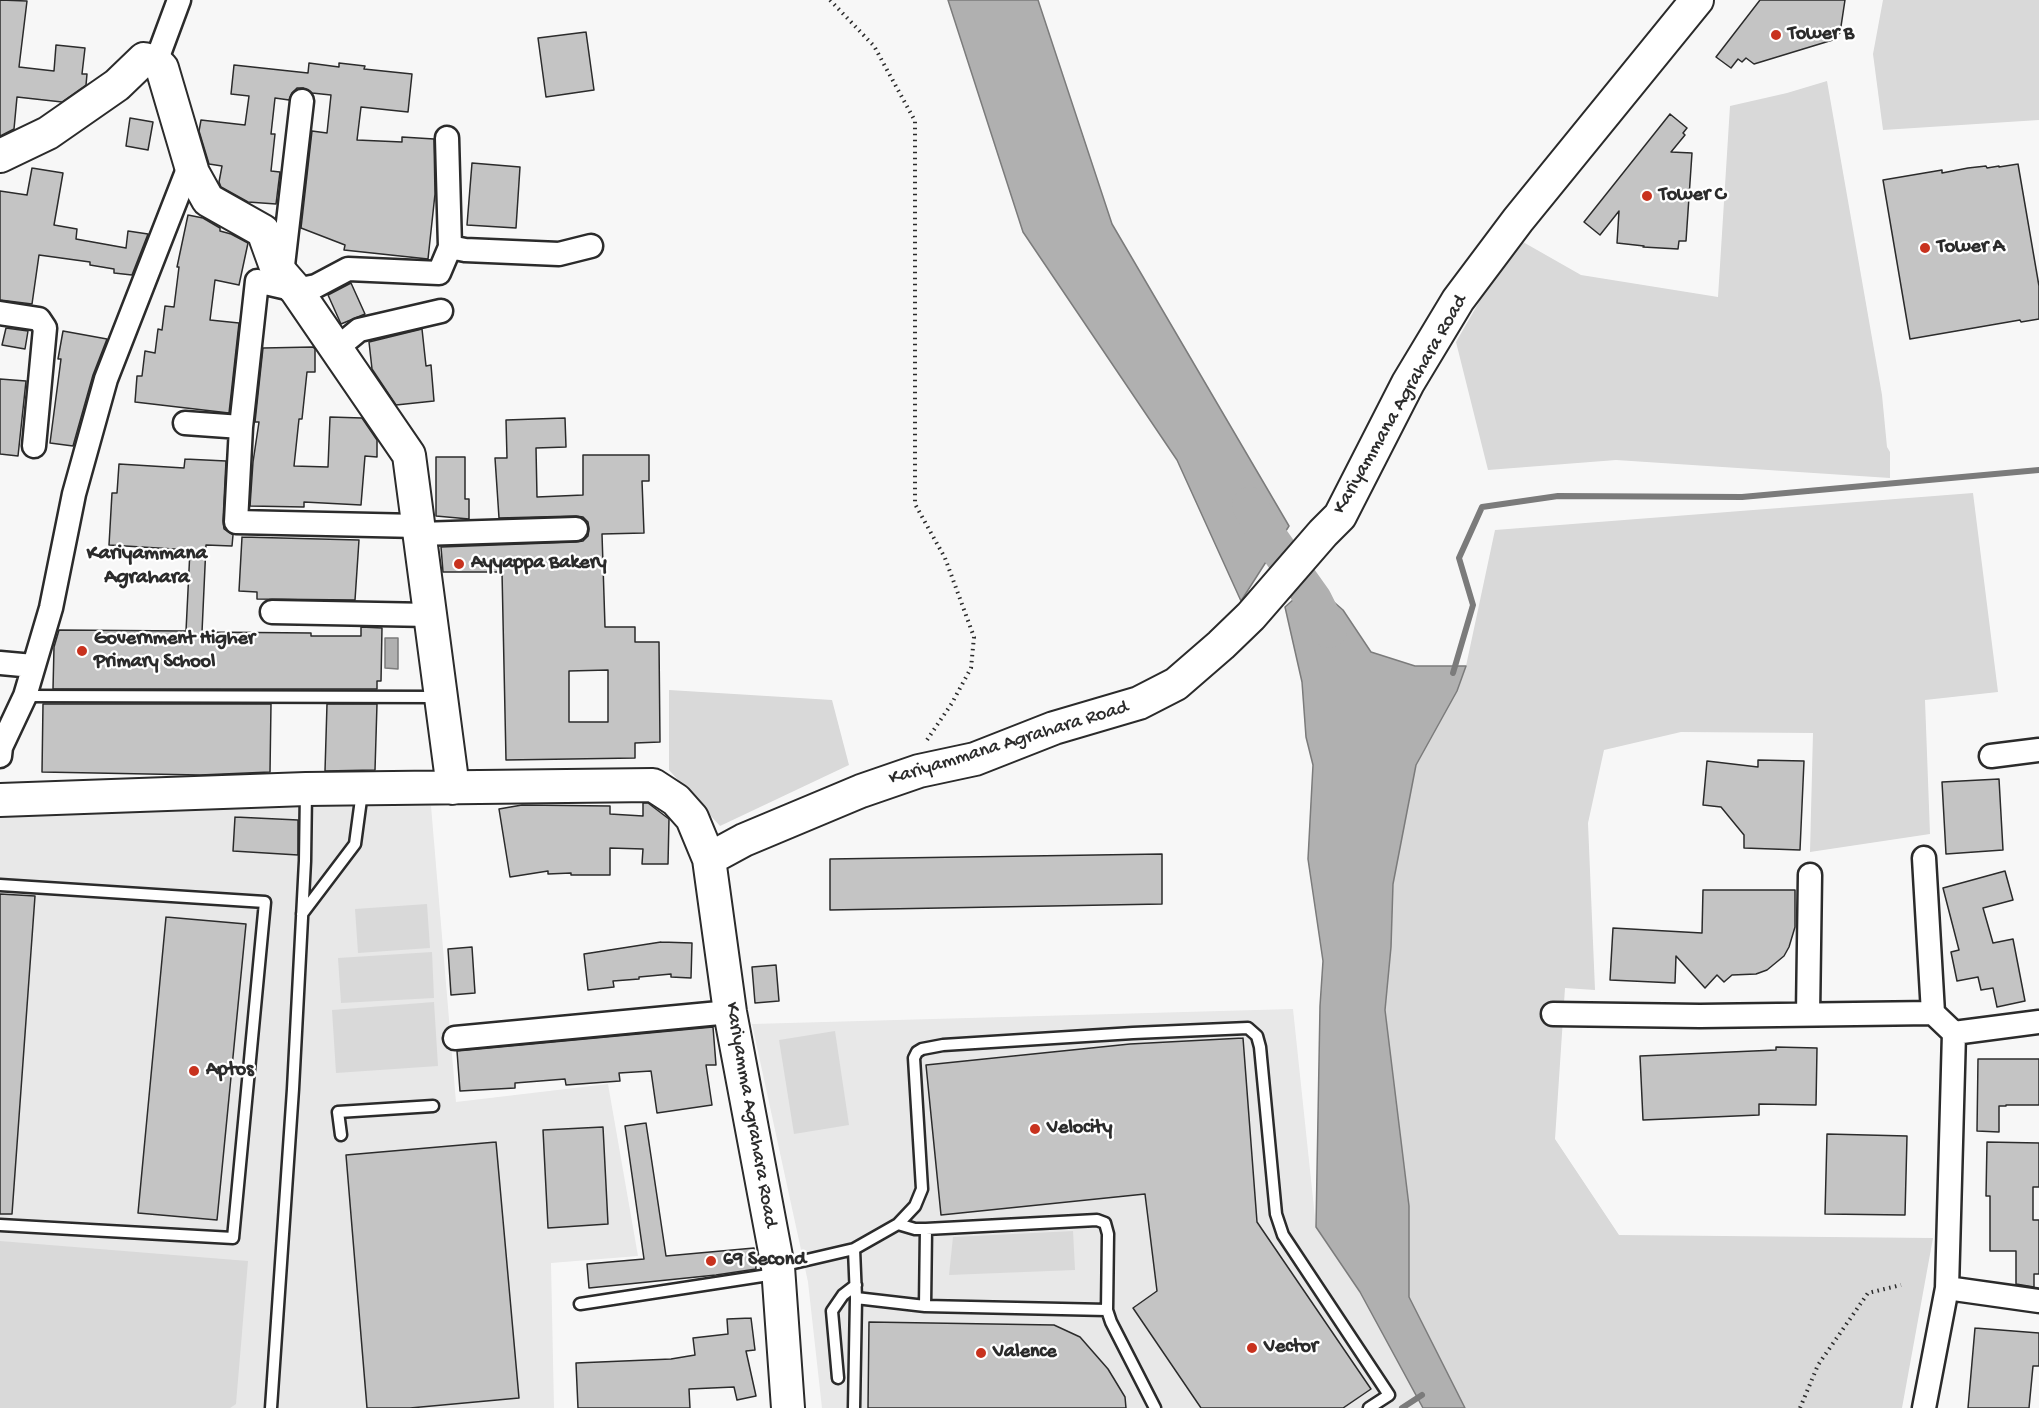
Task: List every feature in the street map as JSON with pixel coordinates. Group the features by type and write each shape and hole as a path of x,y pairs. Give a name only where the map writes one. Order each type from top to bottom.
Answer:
{"street":[{"path":"156,62 179,0"},
{"name":"Kariyammana Agrahara Road","path":"709,859 744,840 861,791 919,771 975,759 1054,728 1139,703 1176,684 1251,616 1340,516 1408,383 1458,300 1518,220 1696,0"},
{"path":"0,156 48,133 117,85 144,59 156,62 162,68 193,173 208,200 263,231 276,267 289,282 409,455 453,788"},
{"path":"289,282 302,101"},
{"path":"447,138 450,247 439,273 348,269 316,286 257,281 241,427 236,522 419,530 576,529"},
{"path":"0,756 1,747 25,696 51,608 74,494 106,379 190,164"},
{"path":"450,247 465,250 560,254 591,246"},
{"path":"336,349 359,330 441,311"},
{"path":"0,313 39,320 45,328 34,446"},
{"path":"185,423 241,427"},
{"path":"272,612 430,615"},
{"path":"0,663 33,666"},
{"path":"1991,756 2039,750"},
{"name":"Kariyamma Agrahara Road","path":"0,800 306,789 653,785 676,800 692,818 709,859 730,1012 778,1270 788,1408"},
{"path":"1924,858 1933,1013 1954,1034 1947,1288 1924,1408"},
{"path":"1808,1014 1810,875"},
{"path":"455,1038 730,1012"},
{"path":"1553,1014 1700,1016 1933,1013"},
{"path":"1954,1034 2039,1022"},
{"path":"1947,1288 2039,1301"}],"lane":[{"path":"25,696 441,697"},
{"path":"271,1408 293,1089 306,789"},
{"path":"302,915 355,844 363,789"},
{"path":"0,885 265,902 233,1238 0,1225"},
{"path":"580,1304 778,1270 854,1249 898,1224 915,1206 922,1189 914,1058 917,1052 943,1045 1133,1033 1248,1029 1257,1036 1260,1047 1276,1214 1279,1224 1283,1235 1389,1395 1369,1408"},
{"path":"341,1135 338,1112 433,1106"},
{"path":"898,1224 915,1229 1097,1220 1105,1224 1108,1234 1107,1310 1155,1408"},
{"path":"925,1306 926,1229"},
{"path":"854,1249 856,1285 854,1408"},
{"path":"838,1378 832,1311 843,1295 856,1285"},
{"path":"856,1298 925,1306 1107,1310"}],"path":[{"path":"830,0 874,46 915,121 915,504 945,558 974,637 971,668 952,703 903,776"},
{"path":"1800,1408 1818,1365 1868,1293 1901,1285"}],"shaded area":[{"path":"948,0 1038,0 1112,224 1289,526 1241,601 1177,460 1023,232"},
{"path":"1883,0 2039,0 2039,120 1883,130 1873,54"},
{"path":"1827,81 1882,395 1887,447 1890,452 1890,478 1616,460 1488,470 1456,342 1516,238 1581,275 1718,297 1730,106"},
{"path":"1973,493 1998,692 1925,700 1930,834 1810,852 1813,733 1681,732 1604,750 1588,823 1595,990 1565,988 1555,1139 1619,1235 1933,1238 1902,1408 1465,1408 1409,1297 1409,1205 1385,1010 1391,947 1393,884 1416,765 1457,691 1466,666 1495,530"},
{"path":"1312,583 1343,610 1371,652 1415,666 1466,666 1457,691 1416,765 1393,884 1391,947 1385,1010 1409,1206 1409,1297 1465,1408 1423,1408 1360,1292 1316,1227 1320,1006 1323,961 1308,859 1313,765 1306,737 1302,682 1285,607"},
{"path":"385,638 398,638 398,669 385,668"},
{"path":"669,690 832,700 849,765 720,826 669,770"},
{"path":"431,806 456,1102 608,1084 638,1256 551,1263 554,1408 0,1408 0,810"},
{"path":"427,904 430,948 358,953 355,909"},
{"path":"432,952 434,998 341,1003 338,958"},
{"path":"434,1002 438,1066 336,1073 332,1010"},
{"path":"1293,1009 1316,1227 1360,1292 1423,1408 822,1408 808,1282 752,1024"},
{"path":"835,1031 849,1125 794,1134 779,1040"},
{"path":"1073,1231 1075,1270 949,1275 953,1237"},
{"path":"0,1241 248,1261 236,1404 230,1408 0,1408"}],"building":[{"path":"0,0 27,1 19,67 54,71 56,45 85,48 82,74 87,74 86,85 62,102 17,97 14,129 0,136"},
{"name":"Tower B","path":"1760,0 1845,0 1840,33 1836,39 1754,64 1746,58 1742,62 1738,59 1731,68 1716,57"},
{"path":"586,32 594,90 546,97 538,38"},
{"path":"309,63 339,67 339,63 365,66 364,69 412,74 408,112 361,107 357,140 402,142 402,137 434,139 435,194 428,259 344,250 345,245 301,228 312,131 327,133 331,95 312,93 303,88 297,88 289,100 275,98 271,134 275,134 271,171 280,172 276,204 248,202 221,187 219,182 222,166 209,164 199,131 201,120 245,125 249,96 231,94 234,65 308,73"},
{"name":"Tower C","path":"1670,114 1687,128 1683,133 1685,135 1671,152 1692,153 1686,241 1679,241 1678,249 1617,243 1619,211 1600,235 1584,222"},
{"path":"130,118 153,122 148,150 126,146"},
{"path":"472,163 520,167 516,228 467,225"},
{"name":"Tower A","path":"2018,164 2039,286 2039,319 2021,322 2020,320 1910,339 1883,180 1942,170 1942,173 1968,168"},
{"path":"32,168 63,173 54,225 77,229 76,239 126,248 128,231 148,234 132,275 114,273 114,269 90,265 90,262 39,255 32,304 0,300 0,191 27,195"},
{"path":"188,215 203,218 220,228 220,231 248,243 239,285 215,280 210,320 239,323 229,413 135,402 137,376 142,376 145,351 155,353 158,329 162,330 165,306 174,307 179,267 177,267"},
{"path":"351,283 365,314 341,324 328,295"},
{"path":"6,328 28,331 25,349 2,345"},
{"path":"422,329 426,366 431,365 434,401 396,405 372,369 369,342"},
{"path":"63,331 107,339 93,375 73,446 50,443"},
{"path":"313,347 315,349 315,372 307,372 294,466 328,467 330,417 362,418 377,440 377,457 365,456 361,505 304,502 304,507 250,506 259,422 255,422 263,348"},
{"path":"0,379 26,381 18,456 0,454"},
{"path":"565,418 566,447 536,448 537,497 583,495 583,455 649,455 649,481 642,481 644,533 602,534 605,627 635,627 635,642 659,642 660,742 635,743 635,758 506,760 502,572 443,572 441,547 576,542 583,541 588,536 589,529 588,522 583,517 576,516 499,518 495,458 507,458 506,420","holes":["608,670 608,722 569,722 569,671"]},
{"path":"436,457 465,457 465,499 469,499 469,519 436,516"},
{"path":"185,459 226,461 223,521 224,529 233,535 232,546 206,545 202,632 361,636 361,627 382,628 381,681 377,681 377,689 53,689 54,647 59,630 186,631 190,550 109,545 112,493 117,493 119,464 184,468"},
{"path":"242,537 359,540 355,600 257,599 257,592 239,591"},
{"path":"43,704 271,704 270,772 200,775 42,772"},
{"path":"327,704 377,704 375,770 325,771"},
{"path":"1758,760 1804,761 1800,850 1744,848 1744,835 1721,807 1703,805 1707,761 1758,767"},
{"path":"1999,779 2003,850 1946,854 1942,782"},
{"path":"643,803 648,803 669,819 668,864 642,864 643,849 610,848 610,875 548,874 548,871 510,877 499,809 522,805 610,806 610,814 643,816"},
{"path":"235,817 298,820 298,855 233,851"},
{"path":"1162,854 1162,904 830,910 830,859"},
{"path":"2005,871 2013,900 1983,908 1993,943 2013,939 2025,1001 1997,1007 1993,988 1981,990 1978,977 1957,981 1951,952 1959,950 1943,888"},
{"path":"1703,890 1795,890 1795,927 1784,956 1767,970 1756,974 1732,975 1724,982 1717,975 1705,988 1676,956 1675,983 1610,980 1613,928 1702,933"},
{"path":"0,894 35,896 12,1214 0,1214"},
{"path":"166,917 246,924 217,1220 138,1213"},
{"path":"661,942 692,943 691,978 671,977 671,974 639,977 639,979 613,981 614,987 588,990 584,954"},
{"path":"472,947 475,993 451,995 448,949"},
{"path":"776,965 779,1001 755,1003 752,967"},
{"path":"713,1027 716,1065 706,1065 712,1105 657,1113 651,1071 619,1073 620,1081 566,1085 565,1079 515,1083 515,1088 460,1091 457,1051"},
{"path":"1243,1038 1257,1222 1371,1389 1343,1408 1201,1408 1133,1308 1157,1291 1145,1194 941,1215 926,1065 1130,1044"},
{"path":"1776,1047 1817,1048 1816,1105 1759,1104 1759,1115 1643,1120 1640,1056 1776,1050"},
{"path":"1978,1059 2039,1059 2039,1105 1999,1106 1999,1132 1977,1131"},
{"path":"646,1123 666,1256 754,1248 756,1269 589,1288 587,1264 644,1259 625,1126"},
{"path":"603,1127 608,1224 548,1228 543,1130"},
{"path":"1827,1134 1907,1136 1905,1215 1825,1214"},
{"path":"496,1142 519,1398 410,1408 367,1408 346,1155"},
{"path":"1987,1142 2039,1143 2039,1187 2033,1187 2033,1220 2039,1220 2039,1274 2034,1274 2034,1287 2016,1284 2016,1251 1990,1251 1990,1196 1986,1196"},
{"path":"751,1318 755,1350 746,1351 756,1396 737,1400 734,1387 689,1389 690,1408 578,1408 576,1363 671,1359 695,1355 693,1338 728,1334 727,1319"},
{"name":"Valence","path":"869,1322 1054,1325 1080,1337 1108,1369 1125,1397 1126,1408 868,1408"},
{"path":"1975,1328 2039,1333 2039,1366 2033,1366 2029,1408 1968,1408"}],"waterway":[{"path":"1453,673 1473,605 1459,558 1482,507 1558,496 1742,497 2039,470"},
{"path":"1250,505 1260,524 1314,600 1329,630"},
{"path":"1402,1408 1422,1395"}],"place":[{"name":"Tower B","path":"1776,35"},
{"name":"Tower C","path":"1647,196"},
{"name":"Tower A","path":"1925,248"},
{"name":"Ayyappa Bakery","path":"459,564"},
{"name":"Government Higher Primary School","path":"82,651"},
{"name":"Aptos","path":"194,1071"},
{"name":"Velocity","path":"1035,1129"},
{"name":"69 Second","path":"711,1261"},
{"name":"Vector","path":"1252,1348"},
{"name":"Valence","path":"981,1353"}],"district":[{"name":"Kariyammana Agrahara","path":"147,567"}]}
